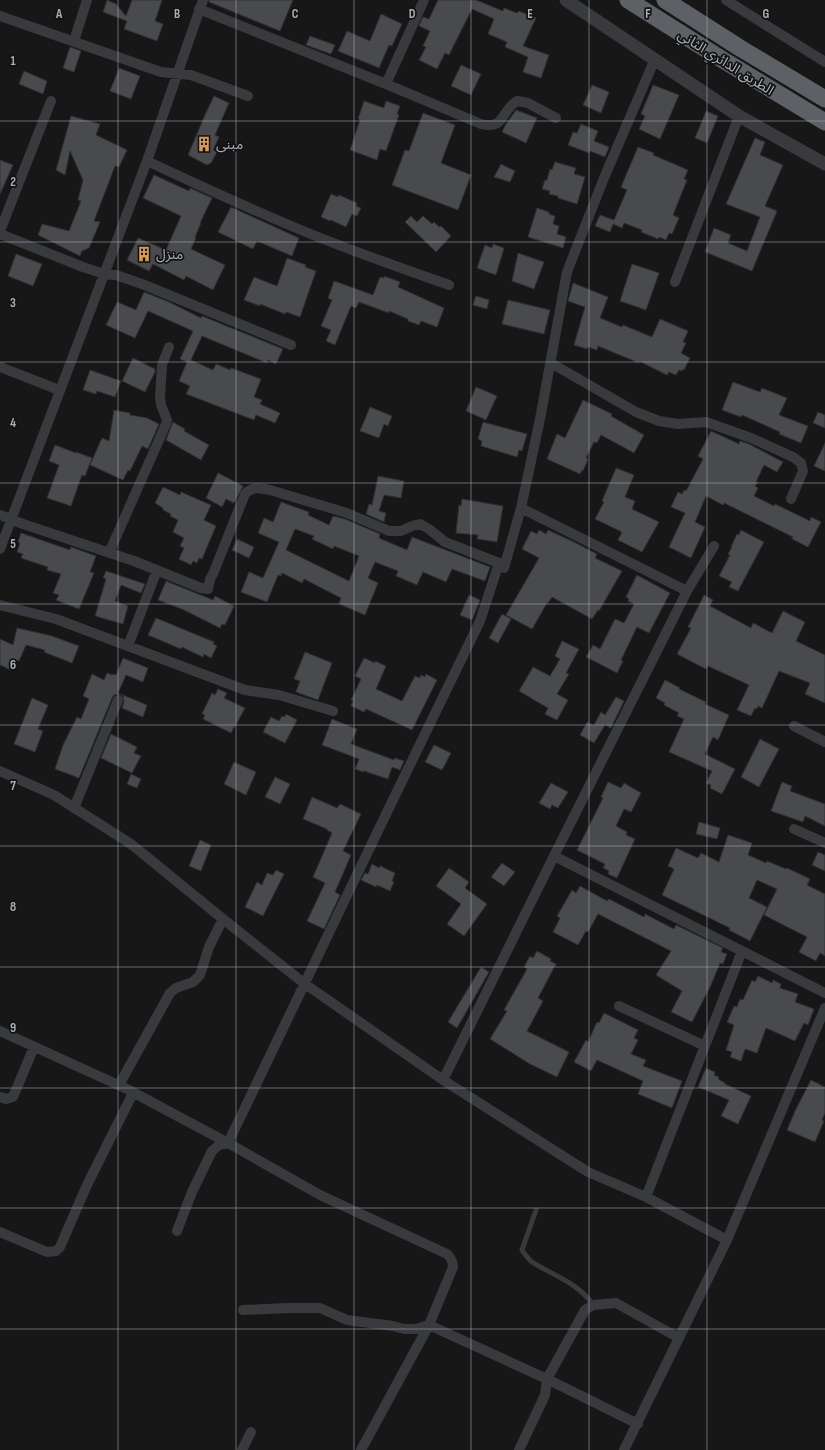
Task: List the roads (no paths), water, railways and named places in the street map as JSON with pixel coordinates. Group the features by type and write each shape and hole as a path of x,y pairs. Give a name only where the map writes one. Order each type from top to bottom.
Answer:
{"highway":[{"name":"الطريق الدائري الثاني","path":"628,0 825,122"},
{"name":"الطريق الدائري الثاني","path":"665,0 740,48 825,99"}],"street":[{"path":"74,41 87,0"},
{"path":"386,84 424,0"},
{"path":"566,0 739,116 825,164"},
{"path":"726,0 825,62"},
{"path":"0,550 59,390 147,161 201,5 481,124 490,126 497,124 512,104 517,101 528,103 556,118"},
{"path":"0,16 161,72 191,75 248,96"},
{"path":"0,515 158,570 201,588 208,589 210,579 245,494 248,490 260,488 347,514 389,531 401,531 420,524 429,529 445,542 499,563 504,568 521,508 551,363 567,272 604,178 655,59"},
{"path":"0,231 51,101"},
{"path":"675,282 739,116"},
{"path":"147,161 221,196 296,228 372,258 449,285"},
{"path":"0,234 83,267 104,274 116,275 142,284 291,345"},
{"path":"109,553 166,424 166,417 161,405 160,397 162,365 169,347"},
{"path":"551,363 636,412 659,421 678,424 706,422 751,438 792,457 801,463 803,471 791,499"},
{"path":"0,367 59,390"},
{"path":"521,508 687,591"},
{"path":"443,1080 687,591 714,546"},
{"path":"228,1143 480,622 499,563"},
{"path":"128,646 158,570"},
{"path":"0,605 56,619 245,690 279,695 333,711"},
{"path":"74,808 118,700"},
{"path":"794,726 825,742"},
{"path":"0,771 54,795 131,844 305,984 443,1080 588,1172 646,1197 727,1240"},
{"path":"794,829 825,843"},
{"path":"554,856 825,993"},
{"path":"119,1085 170,993 176,988 193,982 200,975 210,947 223,919"},
{"path":"646,1197 742,951"},
{"path":"619,1006 705,1046"},
{"path":"624,1450 727,1240 825,1008"},
{"path":"0,1031 119,1085 228,1143 320,1195 447,1254 453,1262 453,1267 429,1325 361,1450"},
{"path":"0,1097 6,1099 12,1097 34,1047"},
{"path":"0,1232 47,1252 56,1251 60,1247 87,1185 133,1093"},
{"path":"177,1231 192,1192 212,1151 219,1145 228,1143"},
{"path":"519,1450 545,1395 547,1379 585,1310 593,1305 616,1303 679,1338"},
{"path":"243,1310 320,1308 347,1320 393,1326 404,1329 416,1329 429,1325 547,1379 638,1424"},
{"path":"242,1450 251,1432"}],"lane":[{"path":"536,1210 522,1250 530,1261 559,1276 588,1297 593,1305"}],"place":[{"name":"مبنى","path":"204,144"},
{"name":"منزل","path":"144,254"}]}
